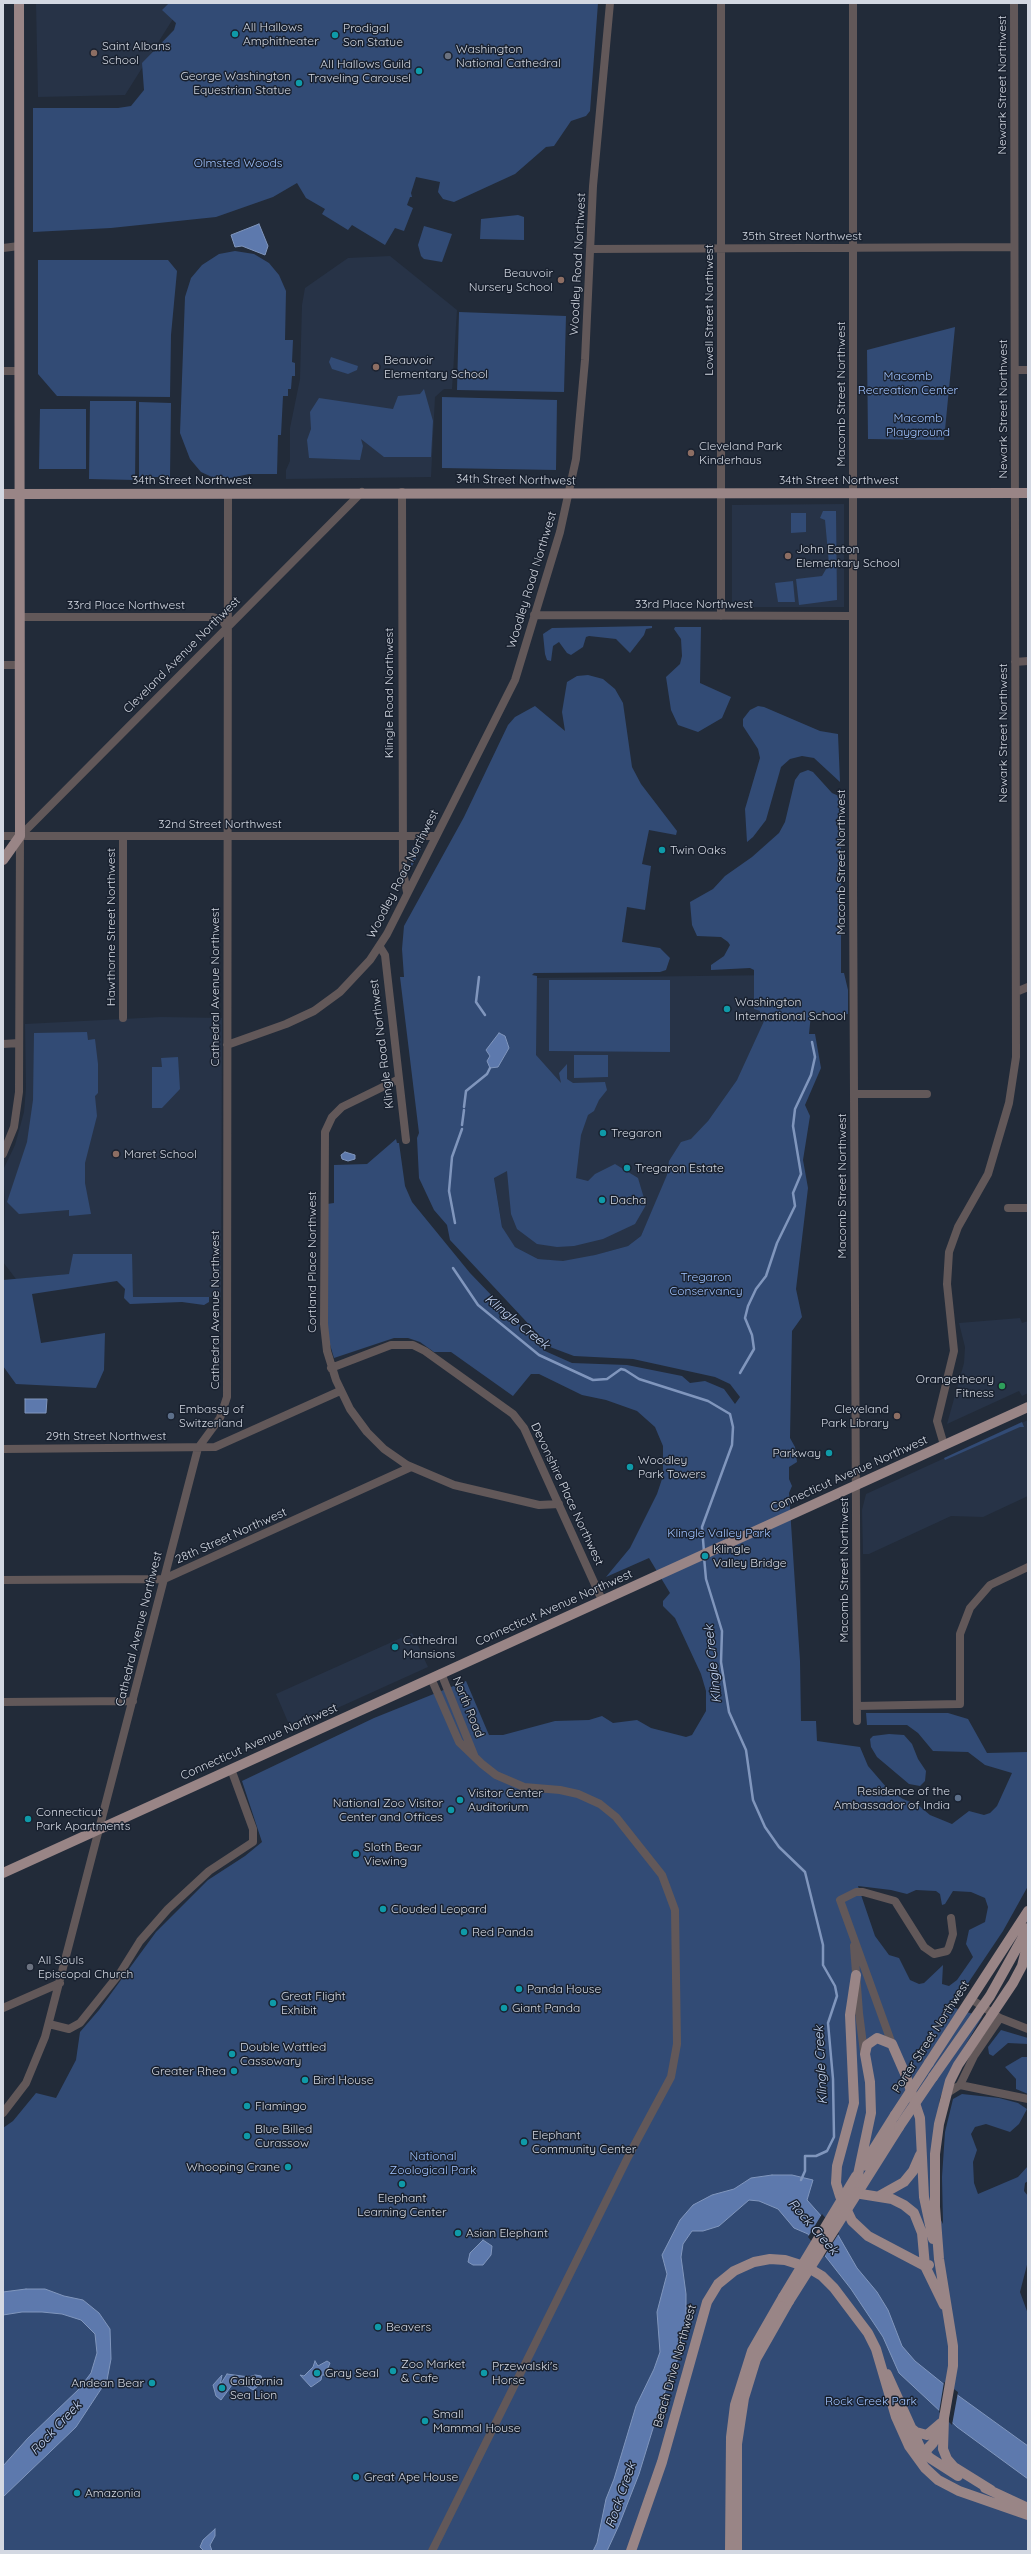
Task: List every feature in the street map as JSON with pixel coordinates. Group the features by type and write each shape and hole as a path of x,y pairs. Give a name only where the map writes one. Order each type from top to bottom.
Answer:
{"main road":[{"path":"19,3 20,836"},
{"name":"34th Street Northwest","path":"3,494 362,492 721,494 1028,493"},
{"name":"Cleveland Avenue Northwest","path":"3,847 20,836"},
{"name":"Cleveland Avenue Northwest","path":"3,860 20,836"},
{"name":"Connecticut Avenue Northwest","path":"3,1873 1028,1407"},
{"name":"Porter Street Northwest","path":"856,2176 860,2166 1028,1911"},
{"name":"Porter Street Northwest","path":"858,2192 899,2127 1000,1980 1028,1928"},
{"path":"939,2261 934,2200 935,2154 946,2094 958,2065 996,2016 1022,1966 1028,1942"},
{"path":"856,1975 850,2015 854,2104 838,2157 836,2183 848,2213 859,2229 925,2266 939,2261"},
{"path":"860,2166 871,2113 870,2082 865,2054 867,2045 877,2038 892,2044 920,2118 924,2198 950,2316 953,2366 944,2418 943,2449 947,2459 960,2472 991,2490"},
{"path":"879,2196 904,2182 916,2165 922,2152"},
{"path":"730,2551 731,2437 735,2405 752,2351 858,2192 856,2176"},
{"path":"737,2551 737,2444 742,2406 756,2359 786,2299 856,2176"},
{"path":"858,2192 864,2195 879,2196 898,2201 914,2213 922,2233 925,2266 950,2316"},
{"name":"Beach Drive Northwest","path":"631,2551 662,2462 704,2308 714,2290 728,2275 747,2264 770,2259 785,2260 807,2267 822,2276 840,2295 872,2339 896,2417 934,2476 953,2488 1028,2515"},
{"name":"Beach Drive Northwest","path":"880,2362 895,2391 921,2456 946,2470 1028,2508"},
{"path":"909,2426 916,2432 927,2435 937,2428 944,2418"},
{"path":"921,2456 938,2436 944,2418"},
{"path":"1013,2509 1028,2518"}],"street":[{"name":"Woodley Road Northwest","path":"227,1045 286,1024 322,1005 352,980 380,947 509,693 570,493 582,418 593,186 610,3"},
{"name":"Lowell Street Northwest","path":"721,3 721,616"},
{"name":"Macomb Street Northwest","path":"853,3 852,248 857,1721"},
{"name":"Newark Street Northwest","path":"944,1445 937,1421 952,1363 954,1344 947,1284 948,1259 958,1227 988,1174 1009,1103 1015,1068 1016,493 1014,3"},
{"path":"3,248 19,246"},
{"name":"35th Street Northwest","path":"590,249 1014,247"},
{"path":"1015,370 1028,370"},
{"path":"3,371 20,371"},
{"name":"Cleveland Avenue Northwest","path":"20,836 362,492"},
{"name":"Klingle Road Northwest","path":"402,492 402,836 403,878 407,892"},
{"name":"Cathedral Avenue Northwest","path":"3,2113 31,2074 49,2024 198,1448 220,1418 225,1404 227,1389 228,493"},
{"name":"33rd Place Northwest","path":"534,615 853,616"},
{"name":"33rd Place Northwest","path":"20,617 213,617 220,618 227,628"},
{"path":"1015,662 1028,661"},
{"path":"3,665 20,665"},
{"name":"32nd Street Northwest","path":"3,836 436,836"},
{"path":"3,1154 12,1132 17,1111 19,1043 20,836"},
{"name":"Hawthorne Street Northwest","path":"123,837 123,1018"},
{"name":"Klingle Road Northwest","path":"380,947 385,955 406,1140"},
{"path":"1016,992 1028,987"},
{"path":"3,1044 19,1043"},
{"name":"Cortland Place Northwest","path":"399,1079 342,1107 332,1117 325,1132 324,1316 327,1351 340,1390 350,1409 368,1434 392,1455 411,1467 454,1485 539,1505 559,1504"},
{"path":"854,1094 927,1094"},
{"path":"1008,1208 1028,1208"},
{"name":"Devonshire Place Northwest","path":"332,1368 391,1345 404,1344 421,1348 516,1417 524,1428 602,1600"},
{"name":"29th Street Northwest","path":"3,1449 198,1448 225,1444 340,1390"},
{"name":"28th Street Northwest","path":"3,1580 164,1580 411,1467"},
{"path":"857,1706 960,1704 960,1634 970,1608 990,1586 1028,1567"},
{"name":"North Road","path":"441,1674 474,1755"},
{"name":"North Road","path":"431,1678 459,1742 474,1755"},
{"path":"3,1702 133,1701"},
{"path":"432,2551 625,2164 671,2077 677,2044 675,1910 662,1875 616,1817 600,1804 566,1792 524,1787 496,1775 474,1755"},
{"path":"49,2024 69,2029 80,2023 120,1973 140,1941 168,1909 209,1871 251,1844 254,1838 253,1829 231,1769"},
{"path":"892,2044 840,1900 856,1892 870,1893 895,1901 924,1947 934,1954 946,1951 949,1947 953,1934 951,1918"},
{"path":"852,1932 865,2054"},
{"path":"3,2008 60,1983"},
{"path":"971,1999 996,2016 1028,2029"},
{"path":"946,2094 960,2085 996,2016"},
{"path":"960,2085 1028,2099"}],"shaded area":[{"name":"Saint Albans School","path":"36,3 183,3 125,95 38,97"},
{"name":"Beauvoir Elementary School","path":"390,256 457,310 452,389 444,389 435,397 431,477 286,479 286,470 290,461 290,428 300,379 302,305 305,288 348,258"},
{"name":"John Eaton Elementary School","path":"844,504 844,607 732,607 732,505"},
{"path":"777,975 777,1024 666,1180 641,1236 628,1246 570,1262 538,1259 515,1247 503,1232 489,1147 536,978"},
{"name":"Maret School","path":"161,1017 222,1018 221,1297 133,1297 131,1254 70,1274 16,1279 3,1262 5,1201 3,1170 15,1145 24,1112 26,1088 25,1024"},
{"path":"1020,1318 1022,1323 1028,1321 1028,1393 1022,1396 1019,1391 947,1424 964,1363 965,1347 959,1323"},
{"path":"1028,1420 1028,1496 983,1517 951,1516 869,1554 863,1554 862,1510 866,1494"},
{"path":"412,1633 428,1667 291,1729 276,1694"}],"green space":[{"name":"Olmsted Woods","path":"169,3 598,3 590,111 586,116 571,121 554,146 546,147 515,174 454,202 443,199 438,192 440,182 416,177 411,193 412,197 410,197 407,205 413,208 404,231 395,228 385,245 352,225 348,230 322,214 325,209 306,198 297,183 273,197 216,217 111,228 33,232 33,108 118,108 131,106 144,90 142,63 174,30 176,23 162,10"},
{"path":"518,215 524,217 524,240 480,239 481,219"},
{"path":"424,226 452,234 442,262 424,259 421,256 418,245"},
{"path":"235,251 254,254 269,263 279,275 286,291 285,340 293,340 292,362 295,363 295,376 292,376 291,389 288,389 288,396 283,396 281,435 278,435 277,474 249,474 230,478 212,477 201,472 190,459 180,433 185,297 191,278 202,265 219,254"},
{"path":"38,260 168,260 177,271 171,335 170,397 57,396 38,374"},
{"path":"459,312 566,316 564,392 457,390"},
{"name":"Macomb Recreation Center","path":"955,327 944,440 868,439 867,350"},
{"path":"331,357 358,366 357,370 348,374 332,369 329,362"},
{"path":"424,389 433,421 431,457 384,457 361,439 363,446 360,460 309,458 307,440 311,429 310,412 319,398 393,409 398,396 420,394"},
{"path":"442,397 557,400 556,470 442,468"},
{"path":"90,401 136,401 135,480 89,479"},
{"path":"139,402 171,403 170,477 139,477"},
{"path":"40,409 86,409 86,469 39,469"},
{"path":"823,511 836,511 837,600 799,605 796,579 822,576 829,564 825,520 820,518"},
{"path":"791,513 806,513 806,532 791,533"},
{"path":"793,581 795,602 778,602 775,583"},
{"path":"652,626 652,628 646,629 644,635 630,653 616,639 589,636 586,637 583,647 571,655 567,653 559,642 553,646 551,661 547,660 545,654 543,634 552,628"},
{"path":"675,627 701,627 700,683 731,697 722,718 698,732 678,725 671,710 666,677 680,664 682,656 681,639 674,629"},
{"path":"588,675 603,679 615,689 623,703 632,767 641,784 677,831 676,835 649,830 642,864 651,866 645,910 627,907 622,942 660,948 670,958 666,970 660,972 534,973 532,975 537,976 536,1055 561,1083 559,1073 567,1064 567,1079 573,1083 605,1082 607,1090 599,1100 594,1111 588,1115 581,1135 576,1178 588,1181 595,1174 615,1164 638,1178 646,1205 635,1224 603,1239 574,1246 557,1247 537,1244 517,1229 511,1214 507,1171 494,1178 502,1227 515,1247 538,1259 563,1261 595,1255 628,1246 641,1236 667,1175 669,1161 681,1142 691,1139 708,1121 737,1080 765,1019 759,1016 760,1011 754,1009 754,970 750,968 711,970 711,965 724,956 730,945 721,937 697,936 692,925 690,902 713,889 725,876 752,857 779,833 785,822 795,780 800,773 808,770 813,772 832,793 841,797 841,973 844,973 848,990 848,1014 811,1014 809,1034 815,1034 821,1068 805,1105 810,1116 803,1160 808,1188 796,1289 802,1317 792,1331 790,1438 795,1447 797,1462 789,1467 789,1479 792,1486 789,1493 800,1661 801,1721 816,1721 817,1741 860,1747 868,1766 887,1788 903,1799 918,1805 930,1815 952,1824 969,1811 984,1815 990,1813 997,1806 1012,1773 985,1765 968,1752 933,1751 918,1733 907,1725 867,1725 866,1713 948,1713 968,1719 987,1753 1028,1752 1028,1886 1003,1931 952,2007 982,2017 950,2071 940,2098 931,2157 930,2200 943,2224 942,2177 945,2132 953,2099 962,2094 999,2098 1018,2103 1027,2109 1019,2124 1010,2132 986,2124 975,2127 971,2134 977,2150 973,2162 974,2183 978,2194 1018,2177 1028,2166 1028,2181 1025,2183 1024,2191 1028,2196 1028,2261 1020,2292 1028,2314 1028,2551 3,2551 3,2128 13,2121 36,2093 56,2098 76,2060 80,2032 99,2010 156,1932 208,1880 245,1856 262,1842 242,1781 374,1718 466,1681 489,1735 503,1735 555,1721 589,1720 602,1716 613,1723 637,1720 651,1728 686,1737 692,1735 706,1711 706,1691 701,1674 675,1618 663,1606 663,1601 670,1593 649,1558 606,1577 630,1548 657,1494 663,1476 663,1446 655,1427 637,1411 606,1400 582,1395 539,1374 531,1374 513,1396 451,1352 434,1352 420,1342 408,1338 394,1338 334,1358 328,1338 327,1204 334,1203 334,1165 367,1164 396,1139 397,1143 399,1143 405,1186 412,1202 470,1273 545,1351 572,1363 627,1365 682,1376 690,1383 705,1381 724,1389 735,1404 740,1397 730,1384 715,1377 633,1359 574,1356 550,1347 450,1240 447,1225 434,1210 419,1178 417,1138 419,1133 400,977 404,977 402,949 404,926 464,817 508,725 515,717 535,706 565,731 562,712 567,682 577,676","holes":["858,1886 891,1890 907,1894 916,1890 936,1891 940,1894 942,1905 945,1904 953,1891 971,1892 985,1898 988,1907 985,1922 969,1930 966,1944 973,1957 957,1980 949,1986 942,1984 943,1965 924,1983 919,1984 910,1980 899,1958 889,1955 875,1936"]},
{"path":"758,706 764,707 820,731 838,734 840,782 814,758 802,756 790,759 781,767 766,820 753,837 747,842 745,809 760,758 758,749 743,726 743,719 750,710"},
{"path":"413,846 421,849 411,868 411,849"},
{"path":"549,980 670,980 670,1052 549,1051"},
{"path":"87,1032 88,1040 95,1039 98,1064 98,1093 95,1096 97,1116 85,1163 85,1183 91,1214 69,1216 69,1210 19,1214 7,1202 27,1142 33,1100 34,1033"},
{"path":"574,1055 608,1055 608,1077 574,1078"},
{"path":"178,1057 180,1089 162,1108 152,1108 152,1067 162,1067 161,1058"},
{"path":"73,1254 132,1254 133,1297 209,1297 209,1302 204,1305 182,1302 130,1304 124,1298 125,1289 117,1281 32,1294 41,1343 105,1333 104,1370 96,1388 16,1384 3,1366 3,1280 69,1274"},
{"path":"1022,1422 1024,1427 1020,1427 945,1460 944,1458"},
{"path":"889,1734 904,1735 912,1744 918,1759 926,1771 925,1781 920,1786 909,1784 877,1757 871,1747 870,1739 873,1736"},
{"path":"1001,2030 1028,2038 1028,2044 1008,2043 993,2056 989,2054 988,2047"},
{"path":"1022,2057 1028,2057 1028,2094 1016,2089 1016,2079 1005,2067"}],"water":[{"path":"259,224 268,246 265,255 242,246 235,247 231,235"},
{"path":"499,1033 505,1036 509,1048 498,1067 490,1068 487,1061 490,1056 486,1050"},
{"path":"345,1152 355,1155 355,1159 348,1161 342,1159 341,1155"},
{"path":"25,1399 47,1399 46,1413 25,1413"},
{"name":"Rock Creek","path":"772,2175 792,2175 813,2180 807,2200 838,2235 857,2268 877,2292 888,2310 902,2346 915,2361 956,2394 1028,2446 1028,2479 957,2427 899,2373 883,2337 851,2289 808,2234 794,2228 778,2209 759,2201 749,2200 719,2226 703,2231 692,2231 683,2244 681,2257 686,2294 686,2316 677,2361 662,2399 639,2474 619,2525 607,2551 593,2551 597,2543 606,2499 614,2479 636,2406 654,2369 660,2352 657,2312 667,2274 662,2255 680,2220 693,2205 712,2195 734,2189 751,2178"},
{"path":"483,2240 492,2246 491,2255 483,2265 473,2265 468,2262 470,2253"},
{"name":"Rock Creek","path":"26,2289 45,2289 64,2296 83,2300 99,2313 110,2329 111,2359 107,2380 76,2427 3,2497 3,2466 28,2438 79,2389 91,2373 97,2353 95,2334 81,2320 62,2314 42,2312 22,2312 3,2315 3,2292"},
{"name":"Gray Seal","path":"315,2361 318,2366 327,2361 330,2363 325,2375 322,2375 321,2380 311,2387 300,2375 304,2376 313,2367"},
{"name":"California Sea Lion","path":"227,2374 249,2377 255,2375 261,2376 263,2382 253,2390 247,2386 232,2385 221,2400 216,2396 213,2385 222,2375 220,2385"},
{"path":"215,2529 215,2536 210,2545 212,2551 204,2551 200,2547 203,2540"}],"pier":[{"path":"822,2214 839,2233 824,2257 808,2237"},
{"path":"944,2382 958,2392 952,2425 939,2412"}],"waterway":[{"path":"479,977 476,1002 485,1015"},
{"path":"740,1373 754,1349 752,1335 745,1318 748,1306 756,1289 766,1276 777,1243 795,1206 793,1193 801,1174 793,1126 795,1109 811,1075 815,1057 812,1042"},
{"path":"464,1107 466,1091 487,1074 490,1068"},
{"path":"462,1125 464,1110"},
{"path":"455,1223 449,1191 452,1157 462,1129"},
{"name":"Klingle Creek","path":"453,1268 478,1305 539,1355 593,1380 607,1379 621,1369 625,1370 639,1379 708,1401 730,1414 733,1427 732,1445 702,1527 704,1552"},
{"name":"Klingle Creek","path":"704,1557 706,1579 722,1631 721,1662 729,1712 746,1750 753,1800 765,1827 779,1847 805,1872 823,1945 823,1965 835,1986 837,1996 828,2023 833,2079 834,2137 827,2151 816,2156 805,2156 805,2171 801,2180"}],"place":[{"name":"All Hallows Amphitheater","path":"235,34"},
{"name":"Prodigal Son Statue","path":"335,35"},
{"name":"Saint Albans School","path":"94,53"},
{"name":"Washington National Cathedral","path":"448,56"},
{"name":"All Hallows Guild Traveling Carousel","path":"419,71"},
{"name":"George Washington Equestrian Statue","path":"299,83"},
{"name":"Beauvoir Nursery School","path":"561,280"},
{"name":"Beauvoir Elementary School","path":"376,367"},
{"name":"Cleveland Park Kinderhaus","path":"691,453"},
{"name":"John Eaton Elementary School","path":"788,556"},
{"name":"Twin Oaks","path":"662,850"},
{"name":"Washington International School","path":"727,1009"},
{"name":"Tregaron","path":"603,1133"},
{"name":"Maret School","path":"116,1154"},
{"name":"Tregaron Estate","path":"627,1168"},
{"name":"Dacha","path":"602,1200"},
{"name":"Orangetheory Fitness","path":"1002,1386"},
{"name":"Embassy of Switzerland","path":"171,1416"},
{"name":"Cleveland Park Library","path":"897,1416"},
{"name":"Parkway","path":"829,1453"},
{"name":"Woodley Park Towers","path":"630,1467"},
{"name":"Klingle Valley Bridge","path":"705,1556"},
{"name":"Cathedral Mansions","path":"395,1647"},
{"name":"Residence of the Ambassador of India","path":"958,1798"},
{"name":"Visitor Center Auditorium","path":"460,1800"},
{"name":"National Zoo Visitor Center and Offices","path":"451,1810"},
{"name":"Connecticut Park Apartments","path":"28,1819"},
{"name":"Sloth Bear Viewing","path":"356,1854"},
{"name":"Clouded Leopard","path":"383,1909"},
{"name":"Red Panda","path":"464,1932"},
{"name":"All Souls Episcopal Church","path":"30,1967"},
{"name":"Panda House","path":"519,1989"},
{"name":"Great Flight Exhibit","path":"273,2003"},
{"name":"Giant Panda","path":"504,2008"},
{"name":"Double Wattled Cassowary","path":"232,2054"},
{"name":"Greater Rhea","path":"234,2071"},
{"name":"Bird House","path":"305,2080"},
{"name":"Flamingo","path":"247,2106"},
{"name":"Blue Billed Curassow","path":"247,2136"},
{"name":"Elephant Community Center","path":"524,2142"},
{"name":"Whooping Crane","path":"288,2167"},
{"name":"Elephant Learning Center","path":"402,2184"},
{"name":"Asian Elephant","path":"458,2233"},
{"name":"Beavers","path":"378,2327"},
{"name":"Zoo Market & Cafe","path":"393,2371"},
{"name":"Gray Seal","path":"317,2373"},
{"name":"Przewalski's Horse","path":"484,2373"},
{"name":"Andean Bear","path":"152,2383"},
{"name":"California Sea Lion","path":"222,2388"},
{"name":"Small Mammal House","path":"425,2421"},
{"name":"Great Ape House","path":"356,2477"},
{"name":"Amazonia","path":"77,2493"}],"park label":[{"name":"Macomb Playground","path":"918,425"},
{"name":"Tregaron Conservancy","path":"706,1284"},
{"name":"Klingle Valley Park","path":"719,1533"},
{"name":"National Zoological Park","path":"433,2163"},
{"name":"Rock Creek Park","path":"871,2401"}]}
